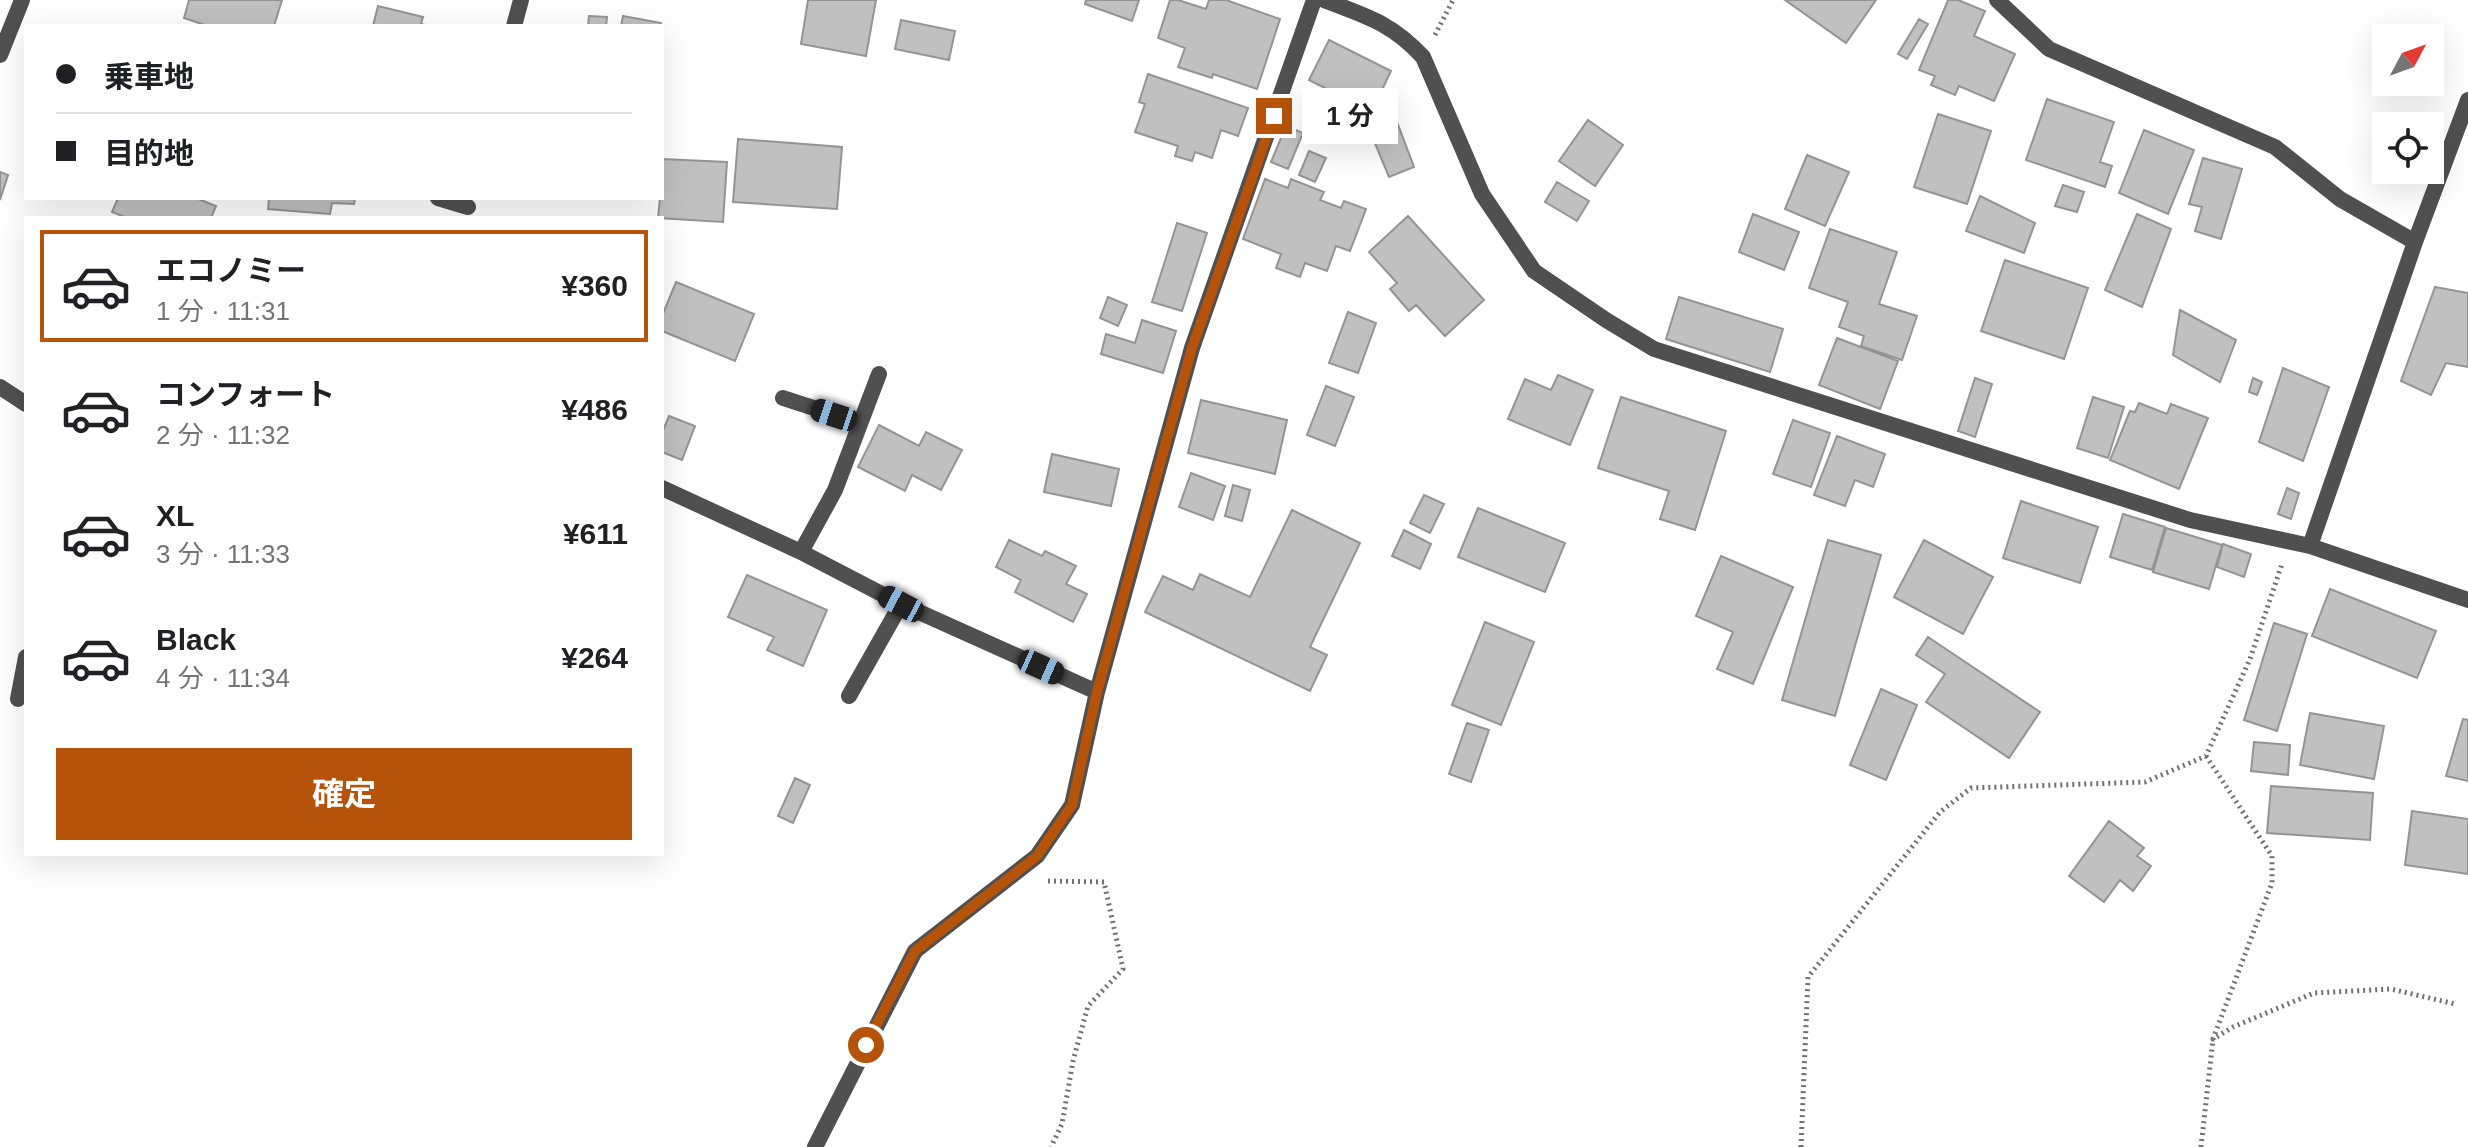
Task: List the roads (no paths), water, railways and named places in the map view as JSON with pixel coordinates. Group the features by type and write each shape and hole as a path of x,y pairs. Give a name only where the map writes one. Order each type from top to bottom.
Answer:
{"street":[{"path":"0,55 22,0"},
{"path":"515,24 521,0"},
{"path":"815,1147 915,951 1037,856 1072,805 1097,692 1192,348 1314,0"},
{"path":"1324,0 1384,22 1407,39 1423,57 1482,194 1534,271 1654,349 2190,520 2310,546 2468,600"},
{"path":"1997,0 2049,49 2275,147 2340,199 2415,242"},
{"path":"2310,546 2415,242 2468,100"},
{"path":"444,200 467,208"},
{"path":"801,552 835,490 879,374"},
{"path":"0,387 24,403"},
{"path":"783,398 860,423"},
{"path":"664,489 801,552 901,604 1097,692"},
{"path":"849,696 901,604"},
{"path":"18,699 24,668"}]}
